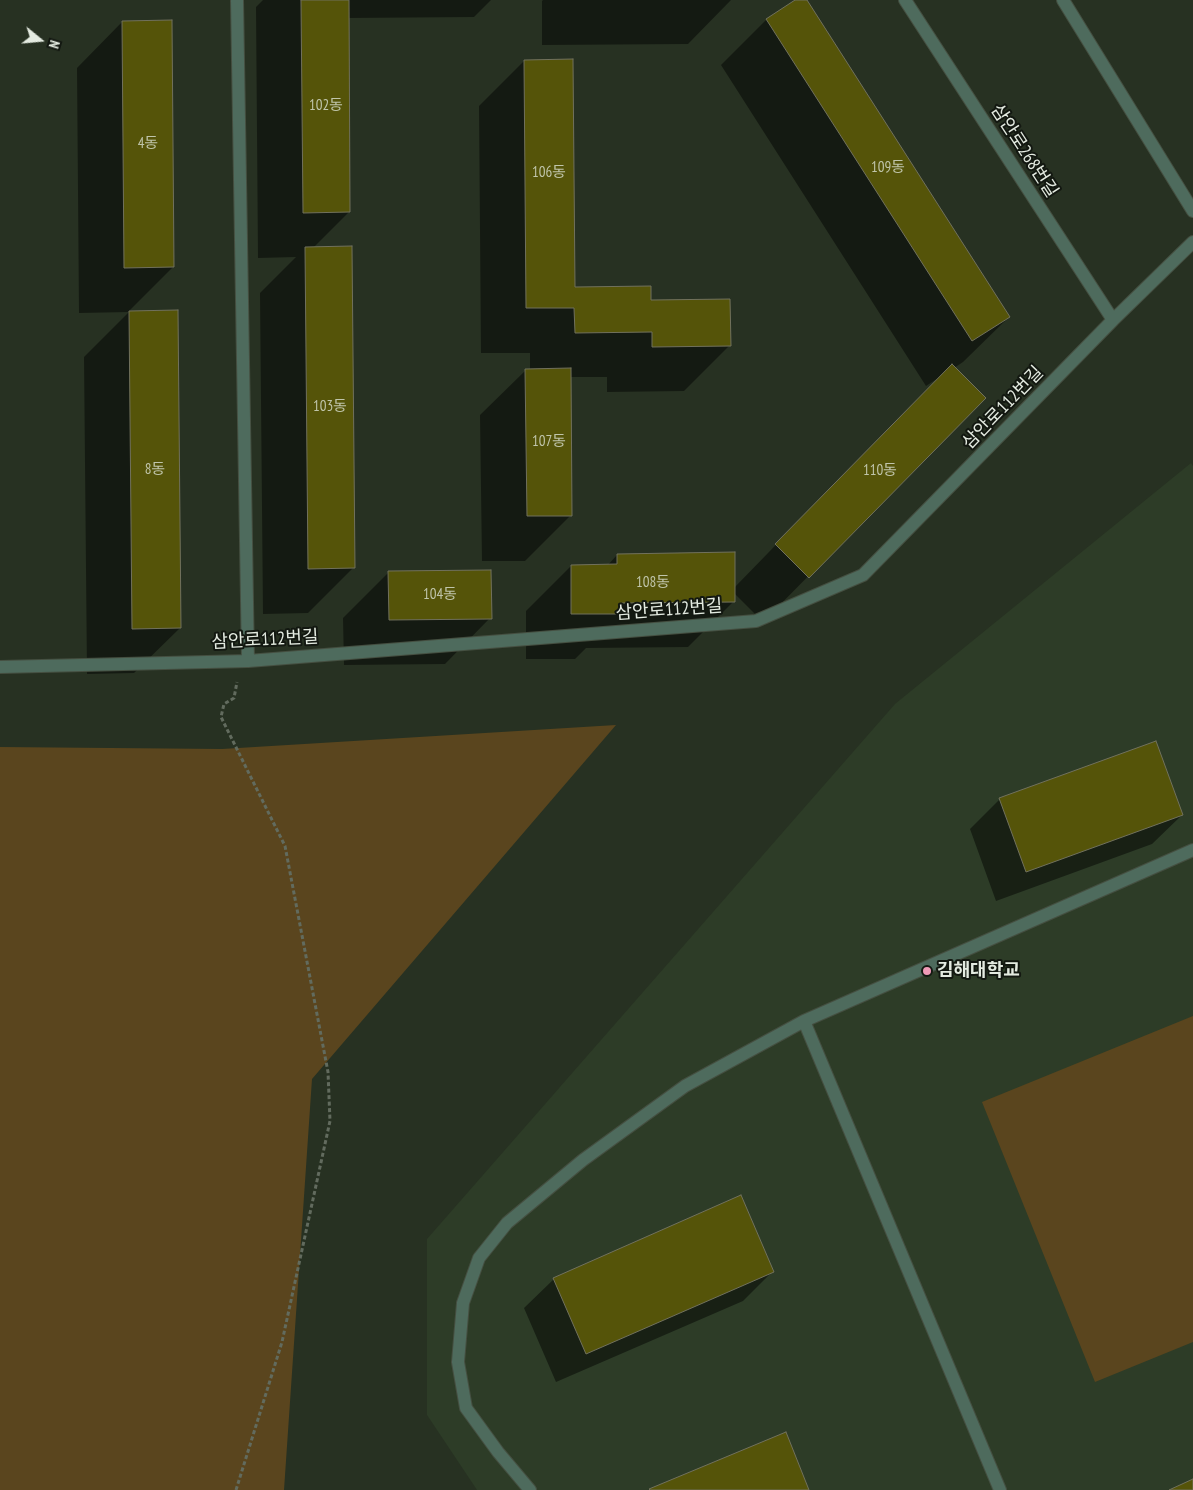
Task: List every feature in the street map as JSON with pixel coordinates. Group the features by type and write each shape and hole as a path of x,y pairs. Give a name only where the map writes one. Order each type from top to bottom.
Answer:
{"street":[{"path":"236,0 245,661"},
{"name":"삼안로268번길","path":"905,0 1113,320"},
{"path":"1063,0 1193,211"},
{"name":"삼안로112번길","path":"0,667 245,661 756,621 863,575 1113,320 1193,242"},
{"path":"530,1490 498,1452 466,1408 458,1362 463,1303 479,1258 507,1222 583,1160 685,1086 804,1021 1193,850"},
{"path":"804,1021 1000,1490"}],"path":[{"path":"236,1490 282,1342 330,1121 328,1072 285,846 221,717 224,704 234,698 245,661"}],"shaded area":[{"name":"김해대학교","path":"1191,463 1193,466 1193,1490 477,1490 427,1415 427,1239 895,704"},
{"path":"616,725 312,1079 284,1490 0,1490 0,747 222,749"},
{"path":"1193,1016 1193,1342 1095,1382 982,1102"}],"building":[{"path":"301,0 349,0 350,212 303,213"},
{"path":"795,0 807,0 1010,317 972,341 766,19"},
{"path":"172,20 174,267 124,268 122,21"},
{"path":"573,59 575,287 651,286 651,300 730,299 731,346 652,347 652,332 575,333 574,308 526,308 524,60"},
{"path":"352,246 355,568 308,569 305,247"},
{"path":"178,310 181,628 132,629 129,311"},
{"path":"952,364 986,398 809,578 775,544"},
{"path":"571,368 572,516 527,516 525,369"},
{"path":"735,552 735,602 622,603 622,614 571,614 571,565 617,564 617,554"},
{"path":"491,570 492,619 389,620 388,571"},
{"path":"1156,741 1183,815 1026,872 999,798"},
{"path":"741,1195 774,1272 586,1354 553,1278"},
{"path":"786,1432 809,1490 649,1489"},
{"path":"1193,1479 1193,1490 1169,1490"}],"place":[{"name":"김해대학교","path":"927,971"}]}
